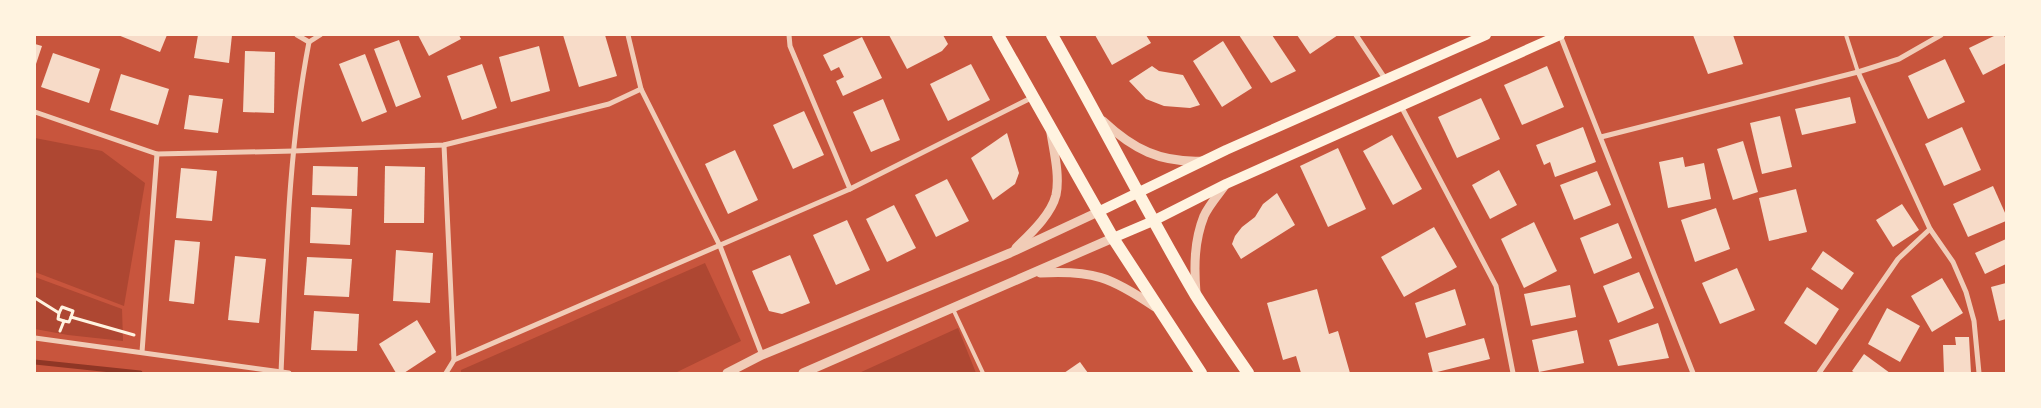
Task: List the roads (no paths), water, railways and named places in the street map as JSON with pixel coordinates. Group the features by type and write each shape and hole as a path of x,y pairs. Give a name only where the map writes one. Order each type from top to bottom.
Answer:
{"main road":[{"path":"998,35 1113,238 1201,373"},
{"path":"1052,35 1196,295 1248,373"},
{"path":"1098,212 1203,160 1486,35"},
{"path":"1113,238 1226,184 1560,35"}],"street":[{"path":"297,35 308,42"},
{"path":"308,42 320,35"},
{"path":"628,35 641,89 720,246 762,355"},
{"path":"789,35 790,46 850,189"},
{"path":"1356,35 1386,80"},
{"path":"1560,35 1693,373"},
{"path":"1601,136 1858,72 1899,59 1941,35"},
{"path":"281,372 289,196 302,78 308,42"},
{"path":"1858,72 1930,229 1953,262 1966,292 1974,321 1979,373"},
{"path":"35,112 158,154 294,151 444,145 609,104 641,89"},
{"path":"454,360 850,189 1032,97"},
{"path":"1400,105 1496,286 1513,373"},
{"path":"1098,116 1118,135 1135,147 1152,154 1184,162 1203,160"},
{"path":"1010,253 1038,225 1056,196 1056,167 1050,128"},
{"path":"444,145 454,360 446,373"},
{"path":"142,352 158,154"},
{"path":"1196,295 1195,262 1198,236 1204,215 1226,184"},
{"path":"727,373 762,355 1010,253 1098,212"},
{"path":"1819,373 1898,259 1930,229"},
{"path":"803,373 1113,238"},
{"path":"1034,274 1080,272 1096,275 1133,292 1158,309"},
{"path":"35,338 289,373"}],"lane":[{"path":"1846,35 1858,72"},
{"path":"952,309 983,373"}],"waterway":[{"path":"35,362 140,373"}]}
